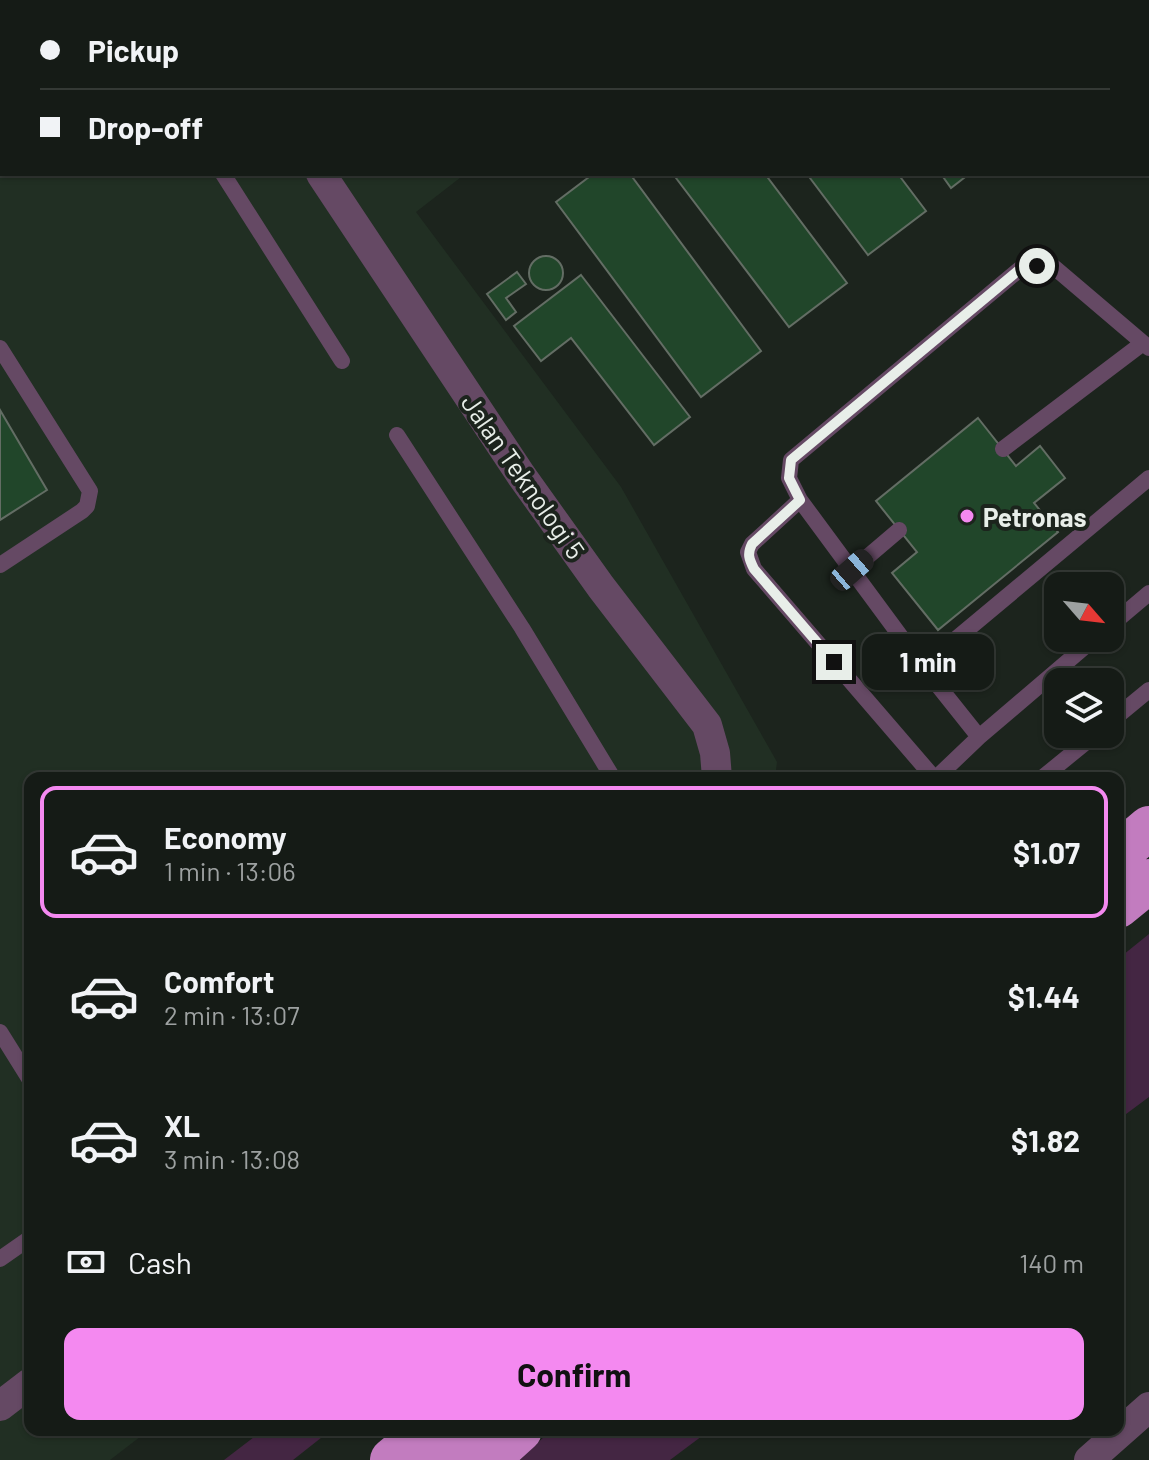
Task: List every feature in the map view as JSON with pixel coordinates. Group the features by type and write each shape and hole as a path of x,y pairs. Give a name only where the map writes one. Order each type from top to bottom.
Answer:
{"highway":[{"path":"1124,849 1149,828"},
{"path":"1124,901 1149,881"},
{"path":"392,1460 421,1436"},
{"path":"447,1460 475,1436"},
{"path":"487,1460 513,1436"}],"street":[{"name":"Jalan Teknologi 5","path":"322,176 521,475 601,587 707,725 717,772"},
{"path":"0,1406 24,1388"},
{"path":"1124,1429 1149,1407"},
{"path":"1089,1460 1116,1436"}],"lane":[{"path":"224,176 342,361"},
{"path":"979,737 800,500 789,478 791,460 1020,269 1037,266 1055,268 1146,345 1003,449"},
{"path":"0,348 90,491 87,506 82,511 0,565"},
{"path":"397,435 522,628 609,772"},
{"path":"924,668 1149,478"},
{"path":"800,500 752,544 748,552 754,569 930,772"},
{"path":"852,570 899,530"},
{"path":"1124,614 1149,593"},
{"path":"941,772 1079,652"},
{"path":"1124,711 1149,690"},
{"path":"1049,772 1079,748"},
{"path":"0,1032 24,1070"},
{"path":"0,1259 24,1242"}],"shaded area":[{"path":"0,176 462,176 416,212 621,487 777,762 776,772 24,772 24,1436 141,1436 110,1460 0,1460"},
{"path":"1149,934 1149,1097 1124,1116 1124,954"},
{"path":"255,1436 323,1436 293,1460 224,1460"},
{"path":"545,1436 702,1436 670,1460 520,1460"}],"building":[{"path":"590,176 631,176 761,351 701,397 556,202"},
{"path":"675,176 767,176 847,283 789,327"},
{"path":"809,176 900,176 926,211 868,255"},
{"path":"942,176 966,176 951,188"},
{"path":"546,256 558,261 563,273 558,285 546,290 534,285 529,273 534,261"},
{"path":"517,272 526,284 506,298 516,312 506,320 487,294"},
{"path":"581,275 690,417 654,445 571,338 541,361 514,326"},
{"path":"0,410 47,490 0,520"},
{"name":"Petronas","path":"978,418 1016,466 1040,446 1065,478 1034,503 1058,532 938,630 892,573 917,552 876,501"}],"place":[{"name":"Petronas","path":"967,516"}],"route":[{"path":"834,662 754,569 749,558 752,544 800,500 789,478 791,460 1020,269 1037,266"}]}
